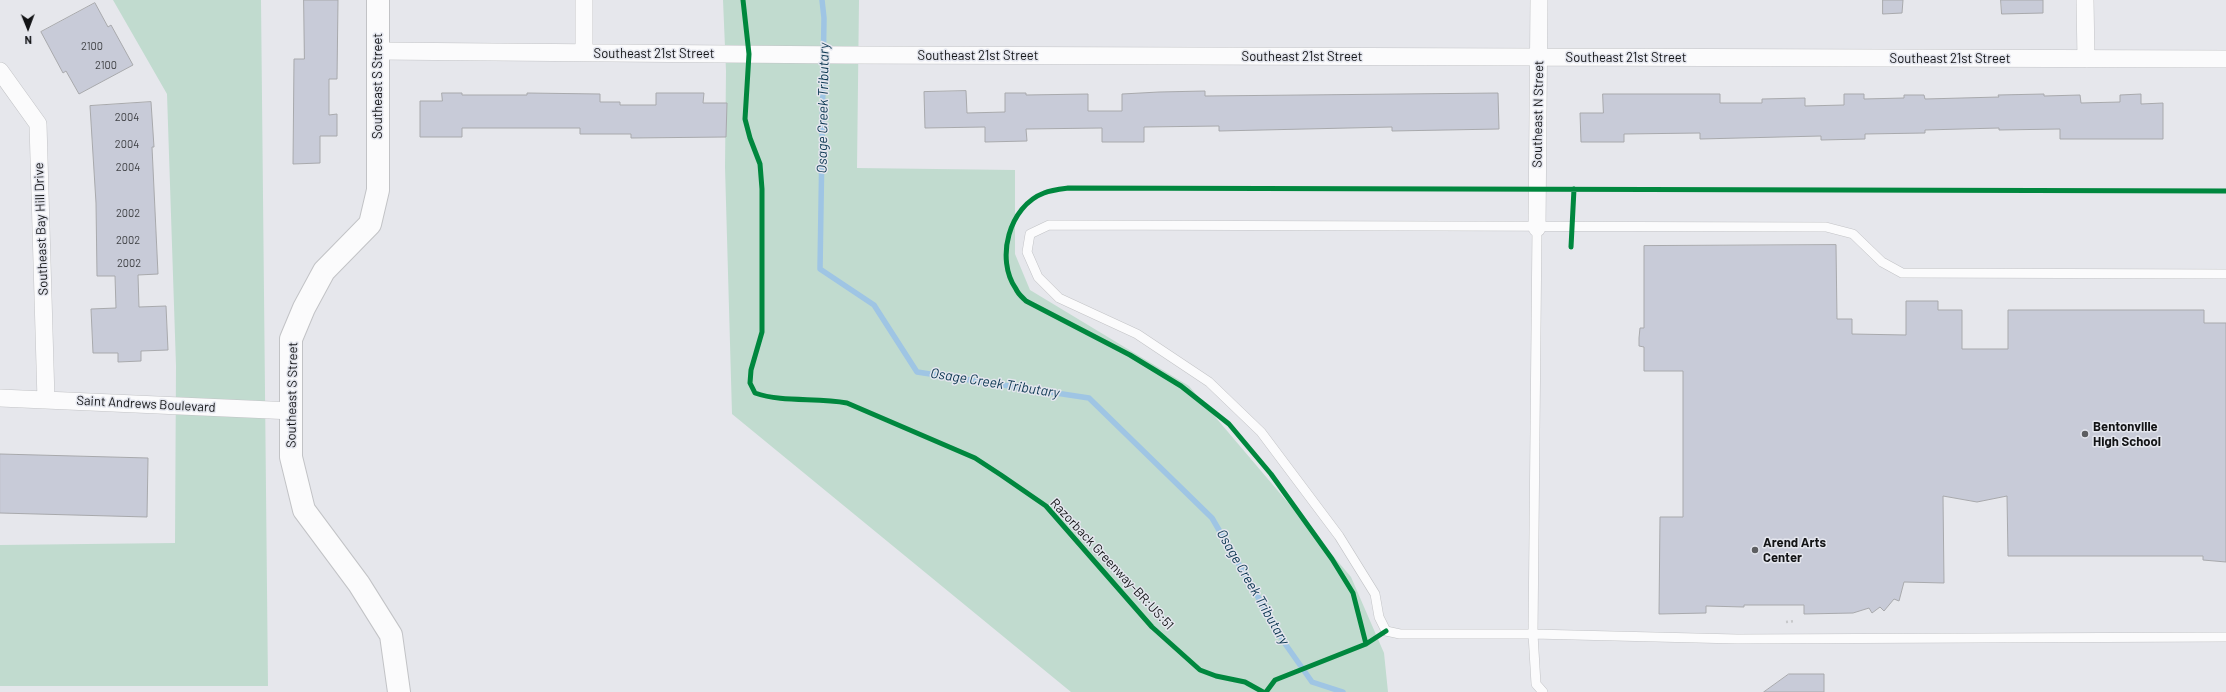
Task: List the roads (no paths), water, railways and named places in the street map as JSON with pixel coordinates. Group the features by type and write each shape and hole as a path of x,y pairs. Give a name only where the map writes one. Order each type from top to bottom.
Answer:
{"street":[{"name":"Southeast S Street","path":"378,0 378,190 370,224 324,271 304,308 291,339 293,411 291,457 304,510 359,584 391,635 399,692"},
{"path":"584,0 584,53"},
{"name":"Southeast N Street","path":"1537,228 1539,0"},
{"path":"2085,0 2086,59"},
{"name":"Southeast 21st Street","path":"377,51 805,55 2226,59"},
{"name":"Southeast Bay Hill Drive","path":"1,74 38,124 46,400"},
{"name":"Saint Andrews Boulevard","path":"0,398 293,411"}],"lane":[{"path":"2226,274 1902,272 1882,262 1853,234 1826,227 1537,228 1049,225 1030,234 1027,252 1038,277 1059,298 1137,334 1202,377 1261,432 1339,536 1375,594 1379,617 1386,631 1400,634 1534,634 1737,639 2108,639 2226,637"},
{"path":"1537,228 1534,634 1536,684 1543,692"}],"waterway":[{"name":"Osage Creek Tributary","path":"822,0 824,18 820,269 874,305 917,372 1089,398 1212,518 1286,645 1312,682 1343,692"}],"place":[{"name":"Bentonville High School","path":"2085,434"},
{"name":"Arend Arts Center","path":"1755,550"}]}
